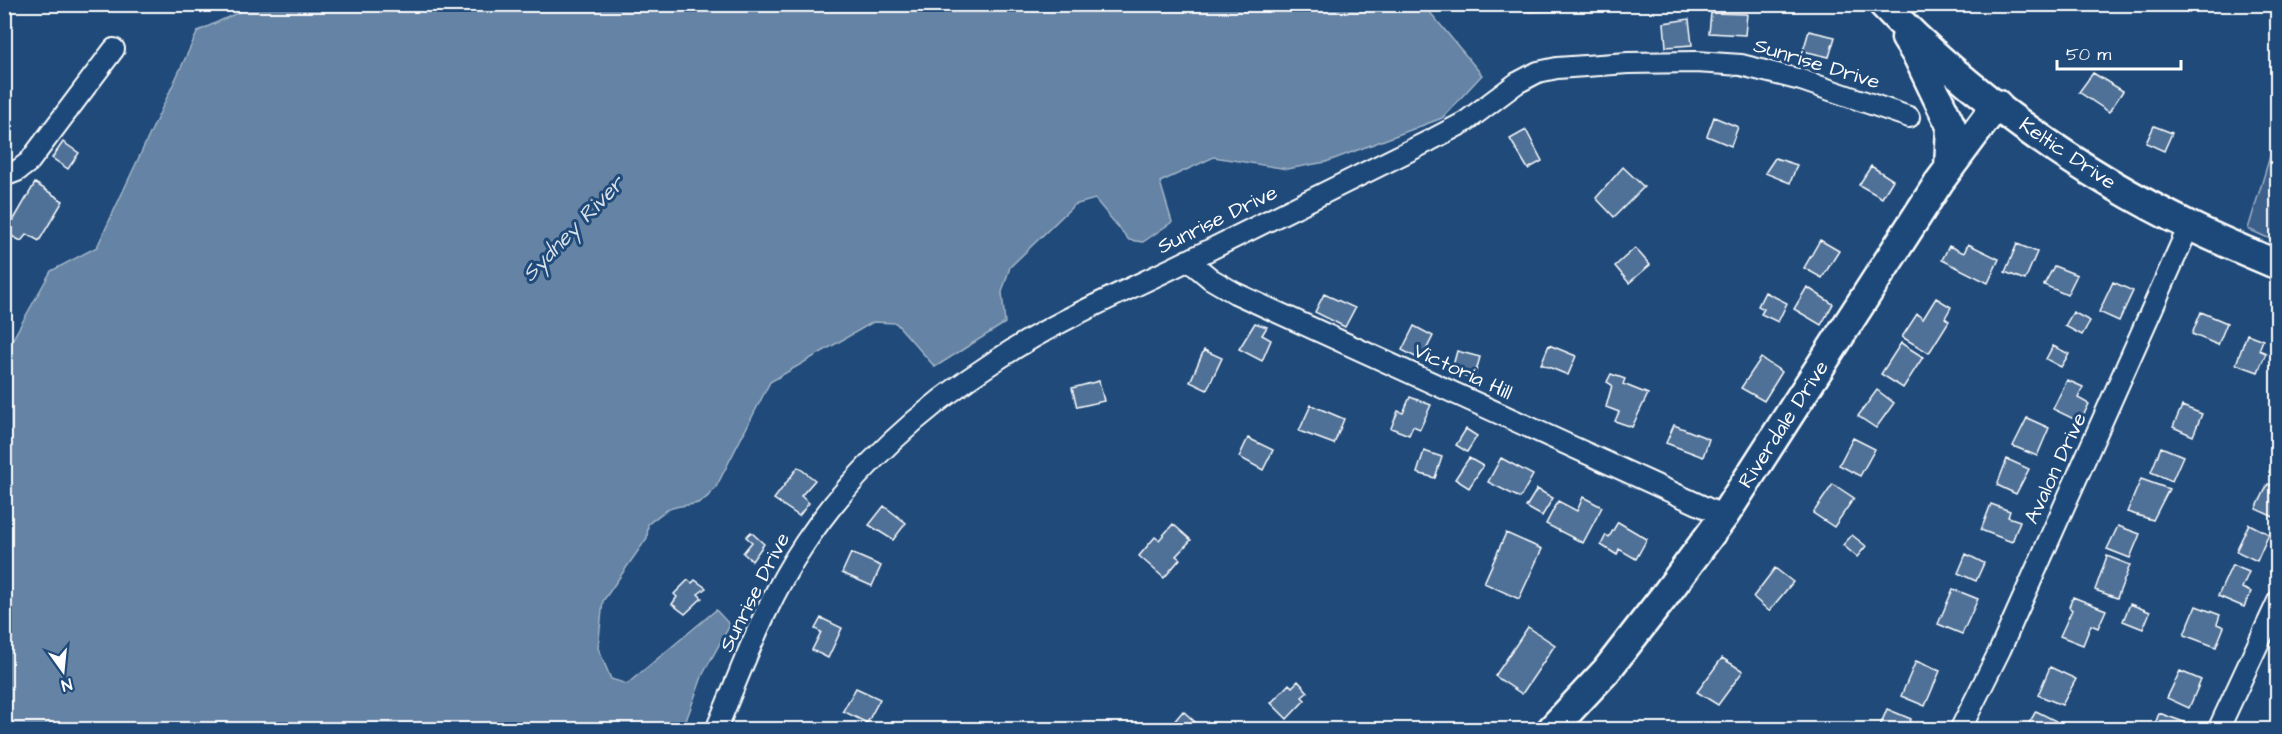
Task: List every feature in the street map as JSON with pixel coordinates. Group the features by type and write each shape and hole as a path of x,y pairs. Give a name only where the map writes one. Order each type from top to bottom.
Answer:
{"main road":[{"name":"Keltic Drive","path":"1886,8 1955,71 2048,143 2097,174 2189,226 2277,265"},
{"path":"1886,8 1918,57 1951,126 1949,168"},
{"name":"Riverdale Drive","path":"1551,729 1606,671 1724,516 1949,168 1997,104"}],"street":[{"path":"4,176 17,171 29,162 114,49"},
{"name":"Sunrise Drive","path":"716,729 757,632 794,559 820,521 880,453 926,412 994,361 1057,324 1465,122 1524,78 1557,68 1628,63 1727,63 1801,80 1908,117"},
{"name":"Avalon Drive","path":"1960,729 2000,650 2189,226"},
{"name":"Victoria Hill","path":"1188,260 1211,279 1235,293 1724,516"},
{"path":"2218,729 2277,601"}],"shaded area":[{"path":"2277,133 2277,242 2248,229"}],"water":[{"name":"Sydney River","path":"254,5 1424,5 1482,75 1442,118 1326,162 1287,169 1214,157 1160,182 1172,222 1143,242 1129,240 1095,199 1074,205 1010,267 1002,292 1005,323 935,367 896,323 873,322 770,382 716,487 701,502 669,509 648,524 647,538 603,601 598,648 611,679 627,684 716,610 730,625 703,674 683,729 5,729 5,353 51,271 97,247 198,31"},
{"path":"1503,5 1613,5 1605,8 1530,12"}],"building":[{"path":"1711,13 1747,14 1745,35 1709,33"},
{"path":"1689,19 1692,45 1666,47 1664,23"},
{"path":"1809,31 1835,37 1829,57 1803,51"},
{"path":"2093,73 2123,91 2109,112 2079,92"},
{"path":"1714,117 1738,127 1731,146 1707,136"},
{"path":"2154,126 2172,133 2164,151 2146,143"},
{"path":"1526,130 1542,161 1528,169 1510,139"},
{"path":"63,142 79,153 68,169 52,158"},
{"path":"1775,158 1797,165 1790,183 1765,173"},
{"path":"1871,166 1893,180 1882,198 1859,185"},
{"path":"1623,167 1644,187 1614,217 1596,198"},
{"path":"35,183 63,201 39,241 27,234 21,241 6,233"},
{"path":"1820,240 1839,251 1822,278 1804,268"},
{"path":"1968,244 1999,259 1988,283 1942,260 1949,246 1964,253"},
{"path":"2017,244 2037,252 2025,280 2005,272"},
{"path":"1635,248 1650,265 1629,283 1615,266"},
{"path":"2054,266 2077,275 2067,295 2044,285"},
{"path":"2113,282 2133,291 2119,321 2099,312"},
{"path":"1807,287 1833,304 1821,325 1794,309"},
{"path":"1765,292 1787,303 1778,322 1761,314 1764,309 1758,306"},
{"path":"1324,294 1355,308 1345,327 1315,312"},
{"path":"1936,298 1951,307 1945,318 1949,321 1929,353 1902,337 1917,314 1923,319"},
{"path":"2073,312 2090,321 2082,335 2065,326"},
{"path":"2201,312 2227,323 2218,345 2192,334"},
{"path":"1255,323 1267,327 1262,335 1271,340 1262,361 1239,349"},
{"path":"1414,326 1433,336 1421,360 1402,350"},
{"path":"2247,334 2263,340 2259,350 2266,353 2258,372 2236,364"},
{"path":"1901,343 1923,357 1903,388 1881,374"},
{"path":"1549,345 1576,356 1568,375 1541,364"},
{"path":"2053,346 2069,354 2061,367 2046,359"},
{"path":"1204,350 1222,358 1207,390 1190,382"},
{"path":"1457,351 1480,357 1474,379 1451,373"},
{"path":"1761,358 1782,372 1764,401 1741,388"},
{"path":"1611,374 1625,379 1623,384 1648,394 1632,427 1615,421 1619,412 1606,407 1612,385 1607,382"},
{"path":"2067,380 2083,387 2078,398 2089,404 2080,422 2053,409"},
{"path":"1099,381 1104,401 1077,407 1072,388"},
{"path":"1877,390 1894,403 1876,428 1858,416"},
{"path":"1410,397 1431,405 1420,429 1413,426 1409,435 1391,428 1398,411 1403,413"},
{"path":"1311,405 1344,419 1334,444 1299,431"},
{"path":"2182,406 2202,414 2193,436 2173,427"},
{"path":"2027,418 2049,428 2037,456 2013,446"},
{"path":"1674,425 1709,439 1703,457 1666,443"},
{"path":"1466,429 1477,436 1467,452 1456,445"},
{"path":"1248,438 1273,450 1263,470 1239,457"},
{"path":"1853,438 1875,449 1860,476 1839,465"},
{"path":"2161,447 2183,456 2172,481 2151,472"},
{"path":"1424,451 1442,457 1435,478 1417,473"},
{"path":"2278,452 2278,476 2269,472"},
{"path":"1469,458 1483,466 1469,488 1455,479"},
{"path":"1501,458 1533,475 1520,498 1488,482"},
{"path":"2007,459 2029,469 2016,494 1997,485"},
{"path":"798,467 815,480 801,496 809,503 799,516 774,499"},
{"path":"2141,479 2169,489 2153,520 2127,512"},
{"path":"1833,484 1854,498 1834,527 1813,513"},
{"path":"2268,484 2278,488 2276,518 2256,509"},
{"path":"1537,489 1553,498 1542,516 1526,507"},
{"path":"1583,497 1602,507 1583,543 1546,524 1558,501 1577,511"},
{"path":"1991,504 2010,511 2008,517 2020,521 2012,542 1981,530"},
{"path":"884,506 906,523 893,540 869,525"},
{"path":"1618,522 1647,539 1636,559 1619,549 1617,555 1601,545 1606,535 1609,537"},
{"path":"1173,524 1191,540 1176,556 1180,559 1164,578 1139,556 1155,537 1159,540"},
{"path":"2249,524 2269,534 2257,561 2236,551"},
{"path":"2118,526 2140,534 2130,558 2107,549"},
{"path":"751,532 764,544 752,561 743,553 752,542 746,537"},
{"path":"1506,533 1542,549 1519,599 1484,583"},
{"path":"1852,535 1866,546 1857,557 1843,545"},
{"path":"851,553 881,566 872,586 842,573"},
{"path":"1966,554 1984,563 1976,581 1958,573"},
{"path":"2107,556 2130,565 2117,598 2095,590"},
{"path":"2232,565 2249,572 2242,588 2251,592 2244,607 2218,596"},
{"path":"1775,568 1793,582 1769,611 1753,597"},
{"path":"688,580 692,583 695,580 706,588 698,594 702,598 685,614 672,604 677,597 674,594"},
{"path":"1953,589 1978,599 1962,634 1938,624"},
{"path":"2073,597 2106,610 2098,628 2091,625 2083,645 2060,636 2072,610 2069,607"},
{"path":"2130,604 2150,612 2143,629 2123,621"},
{"path":"2196,606 2220,615 2217,624 2224,627 2216,647 2184,635"},
{"path":"821,618 842,628 828,658 812,650 821,632 815,629"},
{"path":"1528,627 1555,645 1522,694 1495,676"},
{"path":"1722,658 1743,671 1718,705 1697,692"},
{"path":"1916,661 1940,671 1925,706 1901,696"},
{"path":"2050,667 2076,679 2062,705 2038,695"},
{"path":"2180,671 2201,680 2189,708 2167,698"},
{"path":"1298,681 1308,692 1302,697 1305,700 1287,719 1271,703 1289,684 1292,687"},
{"path":"856,688 880,699 867,723 843,711"},
{"path":"1887,709 1911,719 1907,730 1888,730 1880,726"},
{"path":"1183,711 1204,730 1167,730"},
{"path":"2036,711 2056,721 2052,730 2025,730"},
{"path":"2278,712 2278,730 2269,730"},
{"path":"2159,713 2184,722 2182,730 2153,730"}]}
